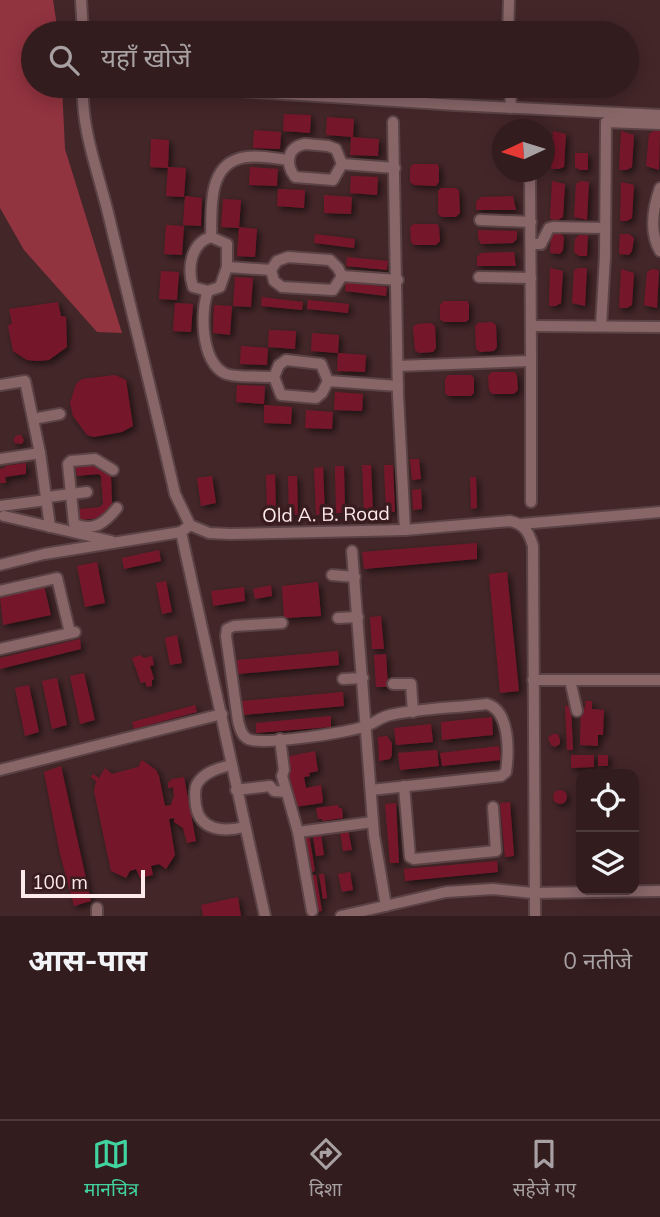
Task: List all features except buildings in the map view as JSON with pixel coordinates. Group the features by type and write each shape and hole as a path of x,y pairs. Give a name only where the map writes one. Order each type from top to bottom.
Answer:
{"street":[{"path":"81,0 82,21"},
{"path":"508,21 509,0"},
{"path":"82,98 90,146 185,528 236,790 265,916"},
{"path":"352,98 660,115"},
{"path":"511,98 511,108"},
{"path":"393,122 398,386 405,530"},
{"path":"601,326 607,122 660,124"},
{"path":"305,144 336,149 342,164 333,180 295,177 288,160 292,149 305,144"},
{"path":"211,237 215,181 229,164 246,158 288,160"},
{"path":"342,164 395,168"},
{"path":"530,182 531,502"},
{"path":"660,188 652,222 660,251"},
{"path":"481,220 531,222"},
{"path":"531,244 541,244 549,228 553,227 605,228"},
{"path":"211,237 227,244 227,267 220,287 208,290 193,287 190,278 196,246 211,237"},
{"path":"288,257 330,260 342,276 333,290 282,286 274,281 271,270 277,261 288,257"},
{"path":"227,267 271,270"},
{"path":"342,276 398,280"},
{"path":"480,277 531,278"},
{"path":"208,290 205,299 203,341 217,367 226,374 274,377"},
{"path":"532,326 660,327"},
{"path":"286,360 321,364 328,381 316,398 281,395 274,377 279,365 286,360"},
{"path":"398,366 531,361"},
{"path":"0,385 25,381 40,453 50,527"},
{"path":"328,381 398,386"},
{"path":"33,419 60,414"},
{"path":"0,459 40,453"},
{"path":"113,470 95,458 71,461 68,464 74,524 80,527 101,525 117,508"},
{"path":"2,511 47,498 87,492"},
{"path":"2,511 50,527 114,542"},
{"name":"Old A. B. Road","path":"185,528 230,534 405,530 510,521 521,524 660,512"},
{"path":"521,524 530,535 533,545 535,916"},
{"path":"0,565 185,528"},
{"path":"352,551 373,822 386,906"},
{"path":"332,575 355,577"},
{"path":"0,592 57,578 72,633 0,649"},
{"path":"338,618 358,617"},
{"path":"282,623 234,626 227,629 233,694 241,733 254,740 327,735 367,726 384,717 487,704 495,707 504,722 506,772 501,776 371,790"},
{"path":"343,679 363,678"},
{"path":"533,680 660,680"},
{"path":"570,680 577,711"},
{"path":"393,684 411,684 414,712"},
{"path":"0,770 222,714"},
{"path":"280,739 284,770 282,776 298,832 312,911"},
{"path":"231,765 217,769 197,783 194,797 197,814 205,824 219,830 244,827"},
{"path":"270,786 271,781 282,776"},
{"path":"236,790 270,786"},
{"path":"270,786 274,791 286,792"},
{"path":"404,786 410,858 414,859 496,850 493,807"},
{"path":"298,832 373,822"},
{"path":"341,916 446,892 493,889 660,891"}],"shaded area":[{"path":"0,0 53,0 56,21 21,21 21,98 63,98 65,149 122,333 97,332 24,250 0,208"}]}
